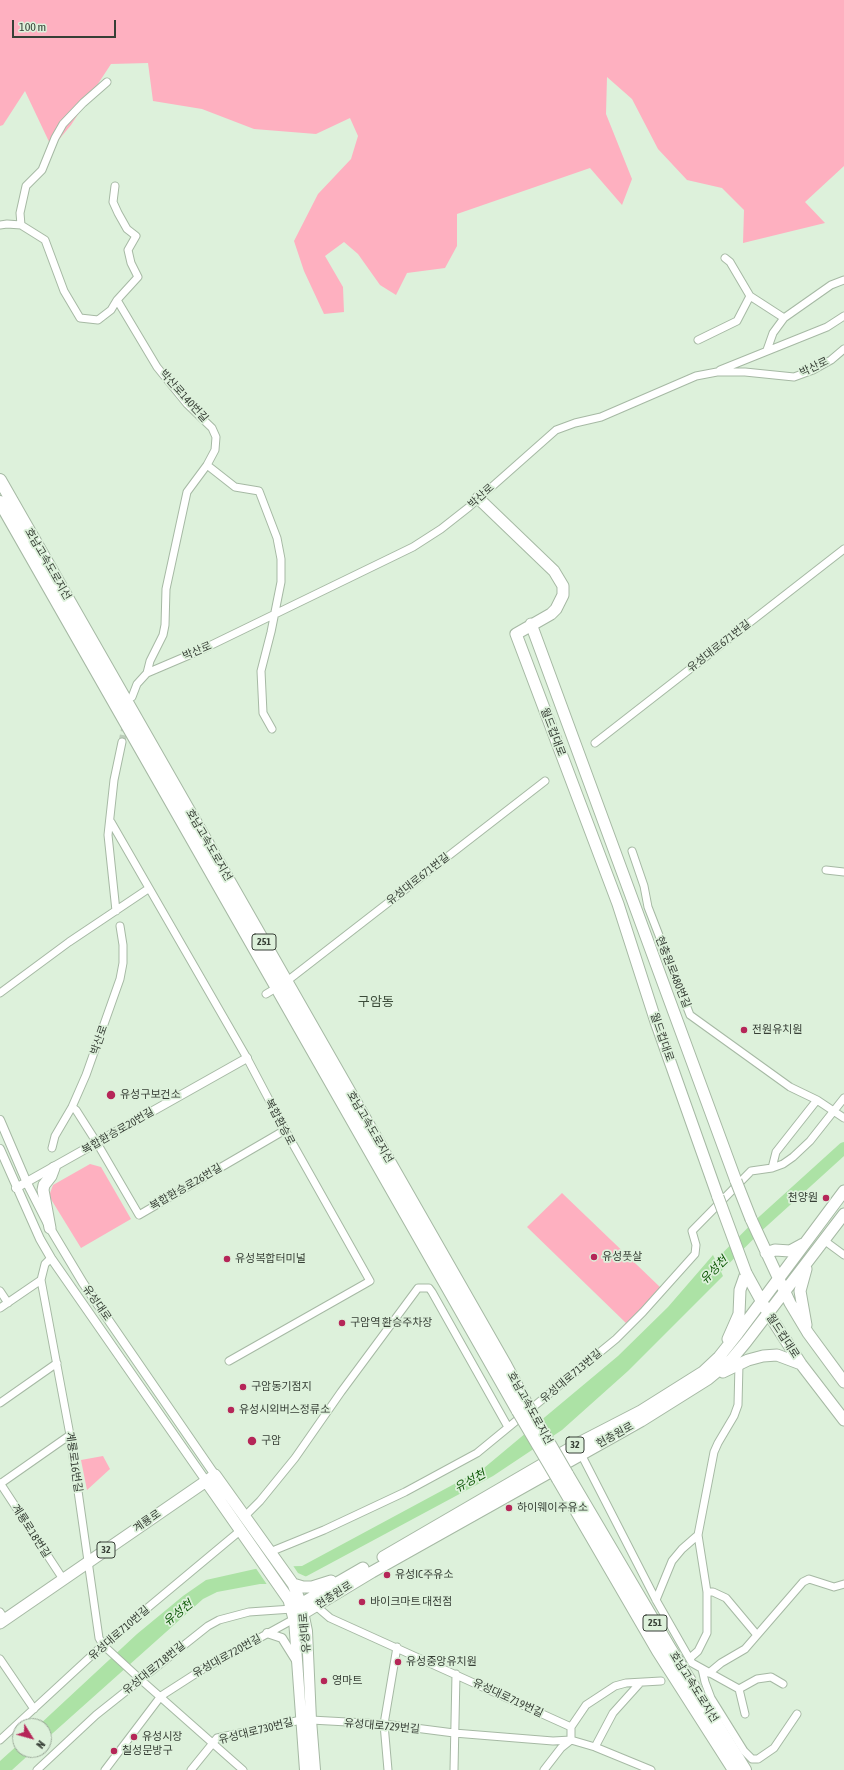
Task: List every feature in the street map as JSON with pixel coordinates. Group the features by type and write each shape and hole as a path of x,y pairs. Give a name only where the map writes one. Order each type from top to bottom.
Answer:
{"highway":[{"name":"호남고속도로지선","path":"0,480 506,1366 522,1408"},
{"name":"호남고속도로지선","path":"0,502 522,1408 563,1477 745,1770"},
{"name":"호남고속도로지선","path":"563,1477 658,1651 734,1770"}],"main road":[{"path":"478,498 559,578 563,586 563,595 560,602 551,614 531,624"},
{"name":"월드컵대로","path":"844,1382 808,1333 784,1292 736,1181 531,624 516,634 618,904 656,1022 746,1273 768,1313 802,1364 844,1420"},
{"path":"50,1228 43,1190 44,1185 51,1176 54,1168"},
{"name":"현충원로","path":"369,1565 579,1443 666,1397 703,1372 719,1357 779,1280 844,1191"},
{"name":"현충원로","path":"298,1611 316,1606 372,1572 641,1420 708,1379 731,1360 814,1255 844,1214"},
{"path":"766,1253 775,1250 790,1251 807,1242"},
{"path":"808,1333 800,1291 806,1270 814,1255"},
{"path":"719,1357 739,1314 740,1290 746,1273"},
{"path":"708,1379 739,1364 771,1355 789,1358 802,1364"},
{"path":"211,1478 241,1530 268,1555"},
{"name":"유성대로","path":"211,1478 245,1516 268,1555 282,1590 298,1611 307,1631 305,1770"},
{"name":"계룡로","path":"2,1618 63,1579 211,1478"},
{"name":"유성대로","path":"268,1555 293,1584 298,1611 297,1662 315,1770"},
{"path":"293,1584 303,1588 312,1587 369,1565"},
{"path":"298,1611 369,1565"}],"street":[{"path":"21,225 20,213 26,186 42,170 51,153 55,138 63,124 83,103 107,82"},
{"path":"0,225 21,225 44,240 64,291 80,318 98,320 111,310 117,300 138,276 131,263 128,250 136,236 127,229 113,202 115,186"},
{"path":"725,258 730,262 750,296 784,318"},
{"path":"767,350 773,334 784,318 819,293 844,280"},
{"path":"698,340 737,321 750,296"},
{"name":"박산로140번길","path":"117,300 157,367 187,404 212,428 216,437 215,450 207,465 188,492 166,589 163,635 150,661 147,673"},
{"path":"717,372 767,350 777,348 827,327 844,316"},
{"name":"박산로","path":"147,673 201,650 275,615 413,546 441,529 556,430 575,423 601,417 682,382 717,372 745,372 794,377 813,370 831,360 844,348"},
{"path":"207,465 235,487 259,491 277,538 281,559 281,582 275,615 261,671 264,713 272,729"},
{"name":"유성대로671번길","path":"595,743 844,549"},
{"path":"132,697 137,684 147,673"},
{"path":"116,911 108,836 111,822 114,780 122,742"},
{"name":"유성대로671번길","path":"291,978 546,781"},
{"name":"복합환승로","path":"111,822 148,889 162,910 247,1058 285,1130 370,1281 229,1361"},
{"name":"현충원로480번길","path":"632,851 644,886 648,907 690,1015 790,1088 817,1100 839,1114"},
{"path":"826,870 844,872"},
{"path":"0,993 148,889"},
{"name":"박산로","path":"52,1148 55,1136 72,1107 86,1075 120,979 123,963 123,945 120,926"},
{"name":"복합환승로20번길","path":"29,1181 247,1058"},
{"name":"유성대로713번길","path":"268,1555 405,1492 477,1453 595,1356 643,1312 695,1254 696,1245 692,1231 751,1171 772,1168 783,1164 793,1157 839,1114 844,1098"},
{"path":"772,1168 776,1152 817,1100"},
{"path":"72,1107 76,1110 97,1143"},
{"name":"유성대로","path":"0,1120 50,1228 83,1283 211,1478"},
{"name":"복합환승로26번길","path":"97,1143 139,1215 285,1130"},
{"name":"유성대로","path":"0,1148 16,1188 40,1239 51,1258 211,1478"},
{"path":"16,1188 29,1181"},
{"path":"825,1240 844,1255"},
{"path":"0,1308 41,1280 45,1264 51,1258"},
{"name":"계룡로16번길","path":"41,1280 58,1363 88,1562"},
{"path":"245,1516 260,1501 295,1458 341,1392 418,1288 429,1288 432,1292 508,1427"},
{"path":"0,1291 8,1303"},
{"path":"0,1403 58,1363"},
{"path":"690,1662 698,1651 707,1633 707,1592 698,1535 714,1452 718,1442 734,1416 738,1405 739,1364"},
{"path":"0,1483 70,1435"},
{"path":"581,1454 656,1600 690,1662 739,1690 745,1714"},
{"name":"계룡로18번길","path":"0,1483 63,1579"},
{"name":"유성대로710번길","path":"1,1735 34,1709 103,1645 241,1530"},
{"path":"656,1600 672,1562 682,1549 698,1535"},
{"path":"88,1562 99,1638 103,1645 212,1742"},
{"path":"709,1673 721,1663 745,1649 796,1590 808,1579 834,1587 844,1584"},
{"path":"707,1592 714,1592 726,1598 757,1635"},
{"name":"유성대로719번길","path":"316,1606 330,1618 571,1727"},
{"name":"유성대로720번길","path":"104,1770 161,1696 203,1669 267,1633 298,1611"},
{"name":"유성대로718번길","path":"37,1770 96,1715 208,1626 219,1620 249,1612 298,1611"},
{"path":"267,1633 282,1638 297,1662"},
{"path":"388,1770 384,1724 397,1647"},
{"path":"0,1659 34,1709"},
{"path":"702,1669 711,1698 744,1751 752,1759 758,1759 774,1748 797,1714"},
{"path":"454,1770 456,1674"},
{"path":"739,1690 757,1679 771,1677 784,1684"},
{"path":"544,1770 561,1748 571,1740 571,1727 586,1705 602,1693 615,1686 626,1683 661,1681"},
{"path":"595,1747 613,1713 640,1683"},
{"name":"유성대로729번길","path":"306,1720 384,1724 454,1733 553,1741 571,1740 595,1747 651,1770"},
{"name":"유성대로730번길","path":"191,1770 212,1742 217,1738 306,1720"},
{"name":"유성대로730번길","path":"212,1742 243,1770"}],"shaded area":[{"path":"0,0 844,0 844,166 805,202 825,223 743,243 744,210 722,188 687,180 658,149 632,99 607,77 606,114 632,179 622,205 590,168 457,214 457,246 445,268 407,273 396,295 380,285 358,254 344,242 325,256 343,287 344,312 324,314 304,271 294,241 318,194 351,159 358,136 350,118 316,134 254,129 202,109 153,101 148,63 111,64 71,125 52,148 25,91 3,125 0,126"},
{"path":"90,1164 101,1167 131,1219 81,1248 49,1196 53,1185"},
{"name":"유성풋살","path":"562,1193 661,1288 627,1324 527,1227"},
{"path":"103,1456 110,1469 87,1490 81,1460"}],"water":[{"path":"713,1255 723,1276 628,1371 562,1430 493,1476 305,1577 280,1584 260,1584 217,1592 203,1599 52,1734 52,1718 47,1718 137,1634 183,1596 206,1580 264,1567 302,1566 484,1468 618,1356 668,1307"},
{"path":"12,1750 12,1758 25,1758 12,1770 0,1770 0,1761"}],"pier":[{"path":"292,1564 298,1573 309,1578 281,1586 268,1586 255,1567"}],"waterway":[{"name":"유성천","path":"707,1277 759,1225 844,1148"}],"tunnel":[{"path":"122,742 126,722"}],"place":[{"name":"전원유치원","path":"744,1030"},
{"name":"유성구보건소","path":"111,1095"},
{"name":"천양원","path":"826,1198"},
{"name":"유성풋살","path":"594,1257"},
{"name":"유성복합터미널","path":"227,1259"},
{"name":"구암역 환승주차장","path":"342,1323"},
{"name":"구암동기점지","path":"243,1387"},
{"name":"유성시외버스정류소","path":"231,1410"},
{"name":"구암","path":"252,1441"},
{"name":"하이웨이주유소","path":"509,1508"},
{"name":"유성IC주유소","path":"387,1575"},
{"name":"바이크마트 대전점","path":"362,1602"},
{"name":"유성중앙유치원","path":"398,1662"},
{"name":"영마트","path":"324,1681"},
{"name":"유성시장","path":"134,1737"},
{"name":"칠성문방구","path":"114,1751"}],"district":[{"name":"구암동","path":"376,1002"}]}
